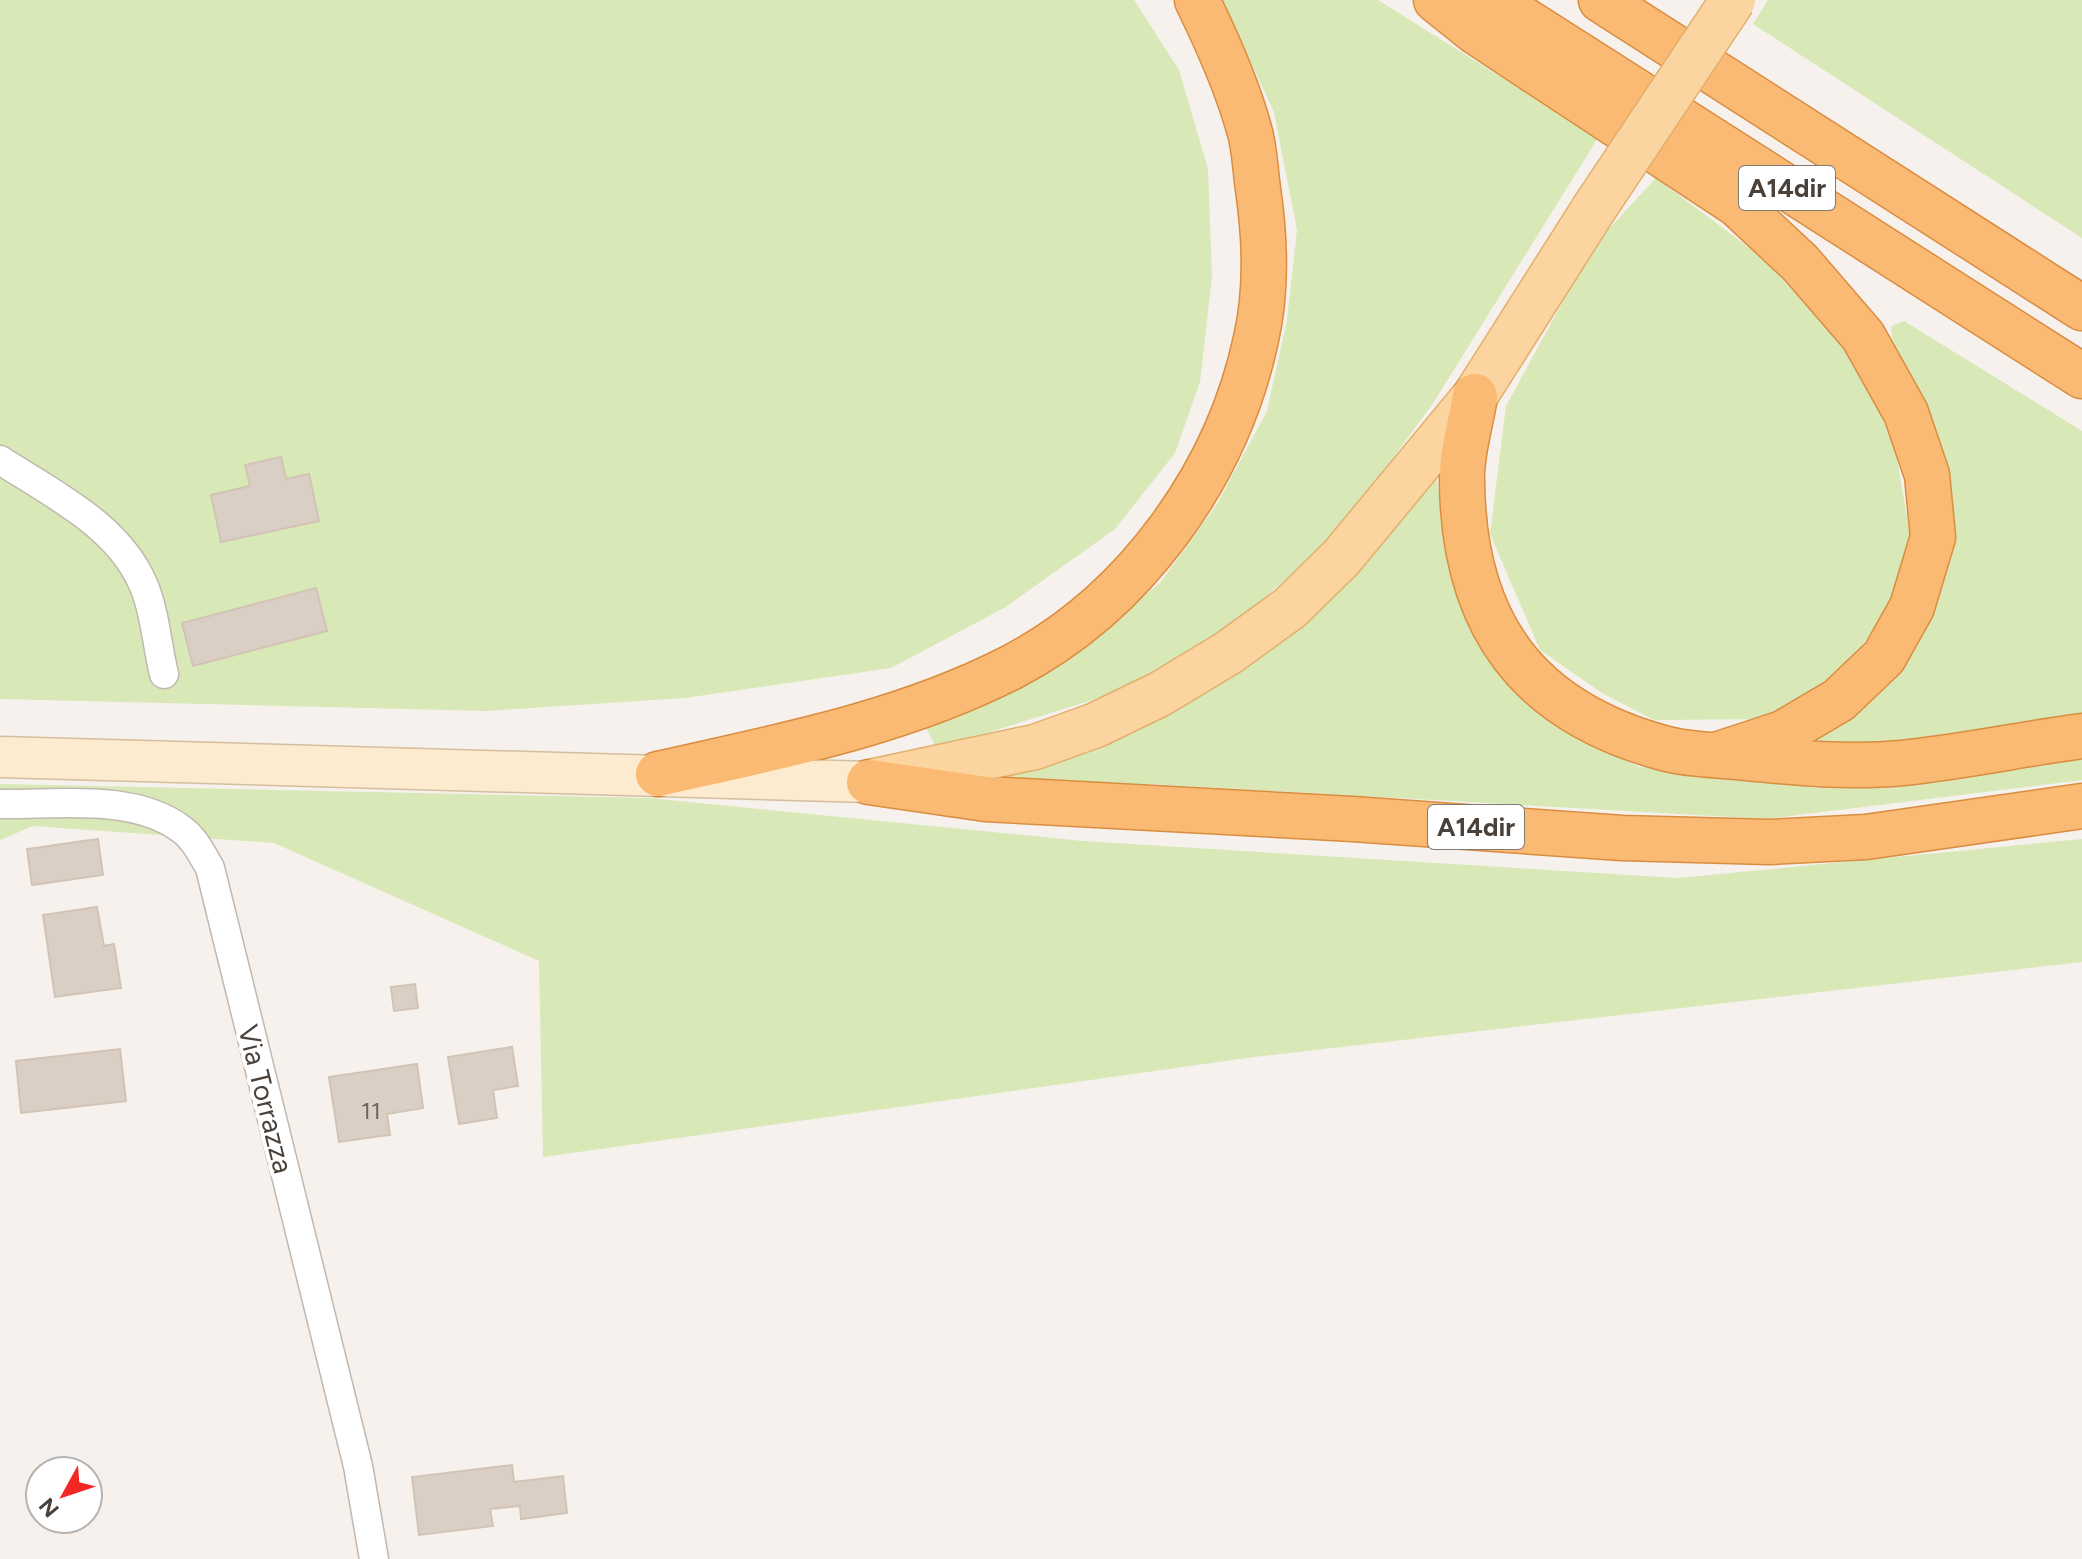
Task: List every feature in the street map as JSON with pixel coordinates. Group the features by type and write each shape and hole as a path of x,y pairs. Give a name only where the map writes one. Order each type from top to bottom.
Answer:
{"highway":[{"name":"A14dir","path":"658,774 881,721 1012,667 1107,600 1144,561 1180,514 1214,460 1239,400 1257,338 1263,273 1261,209 1250,131 1227,67 1197,0"},
{"name":"A14dir","path":"1436,0 1476,32 1738,205 1800,263 1863,336 1906,413 1927,475 1933,537 1912,607 1884,657 1839,700 1783,733 1716,755"},
{"name":"A14dir","path":"1493,0 2082,376"},
{"name":"A14dir","path":"1601,0 2082,308"},
{"name":"A14dir","path":"1636,0 1920,204"},
{"name":"A14dir","path":"1475,396 1461,478 1475,582 1498,633 1522,669 1551,697 1593,723 1670,750 1821,765 1901,763 2082,736"},
{"name":"A14dir","path":"869,782 986,799 1337,818 1622,838 1769,842 1866,837 2082,806"}],"main road":[{"name":"A14dir","path":"0,757 869,782 1035,747 1096,725 1160,694 1228,653 1290,608 1341,558 1475,396 1593,210 1733,0"}],"street":[{"path":"0,460 82,514 117,542 143,584 164,674"},
{"name":"Via Torrazza","path":"0,804 121,806 153,814 181,828 210,868 358,1466 374,1559"}],"green space":[{"path":"0,0 1134,0 1179,70 1208,169 1212,276 1200,382 1175,453 1115,529 1004,608 891,668 685,698 486,711 0,699"},
{"path":"1222,0 1378,0 1598,138 1432,405 1333,539 1226,630 1112,694 983,734 935,745 924,724 1041,677 1160,583 1217,504 1267,411 1287,320 1297,230 1274,112"},
{"path":"1768,0 2082,0 2082,238 1753,24"},
{"path":"1656,178 1763,258 1856,360 1894,442 1911,540 1888,612 1837,678 1768,719 1654,720 1602,693 1540,650 1490,534 1506,406 1593,246"},
{"path":"1904,321 2082,431 2082,718 1840,748 1815,739 1954,543 1940,443 1892,339 1891,326"},
{"path":"1436,475 1447,542 1467,622 1514,683 1564,729 1639,767 1840,781 2082,748 2082,780 1766,819 1151,784 1012,785 999,773 1185,698"},
{"path":"0,784 649,798 1083,841 1678,878 2082,839 2082,962 1254,1057 543,1157 539,961 274,843 33,826 0,840"}],"building":[{"path":"281,457 286,479 309,474 319,521 221,542 211,495 250,486 245,465"},
{"path":"316,588 327,631 193,666 182,623"},
{"path":"98,839 103,875 32,885 27,849"},
{"path":"97,907 104,946 114,944 121,988 55,997 43,915"},
{"path":"415,984 418,1008 394,1011 391,987"},
{"path":"512,1047 518,1086 493,1090 497,1118 459,1124 448,1057"},
{"path":"120,1049 126,1101 21,1113 16,1061"},
{"path":"417,1064 423,1108 387,1114 390,1135 339,1142 329,1077"},
{"path":"512,1465 514,1482 563,1476 567,1513 521,1519 520,1506 490,1509 493,1526 419,1535 412,1477"}]}
